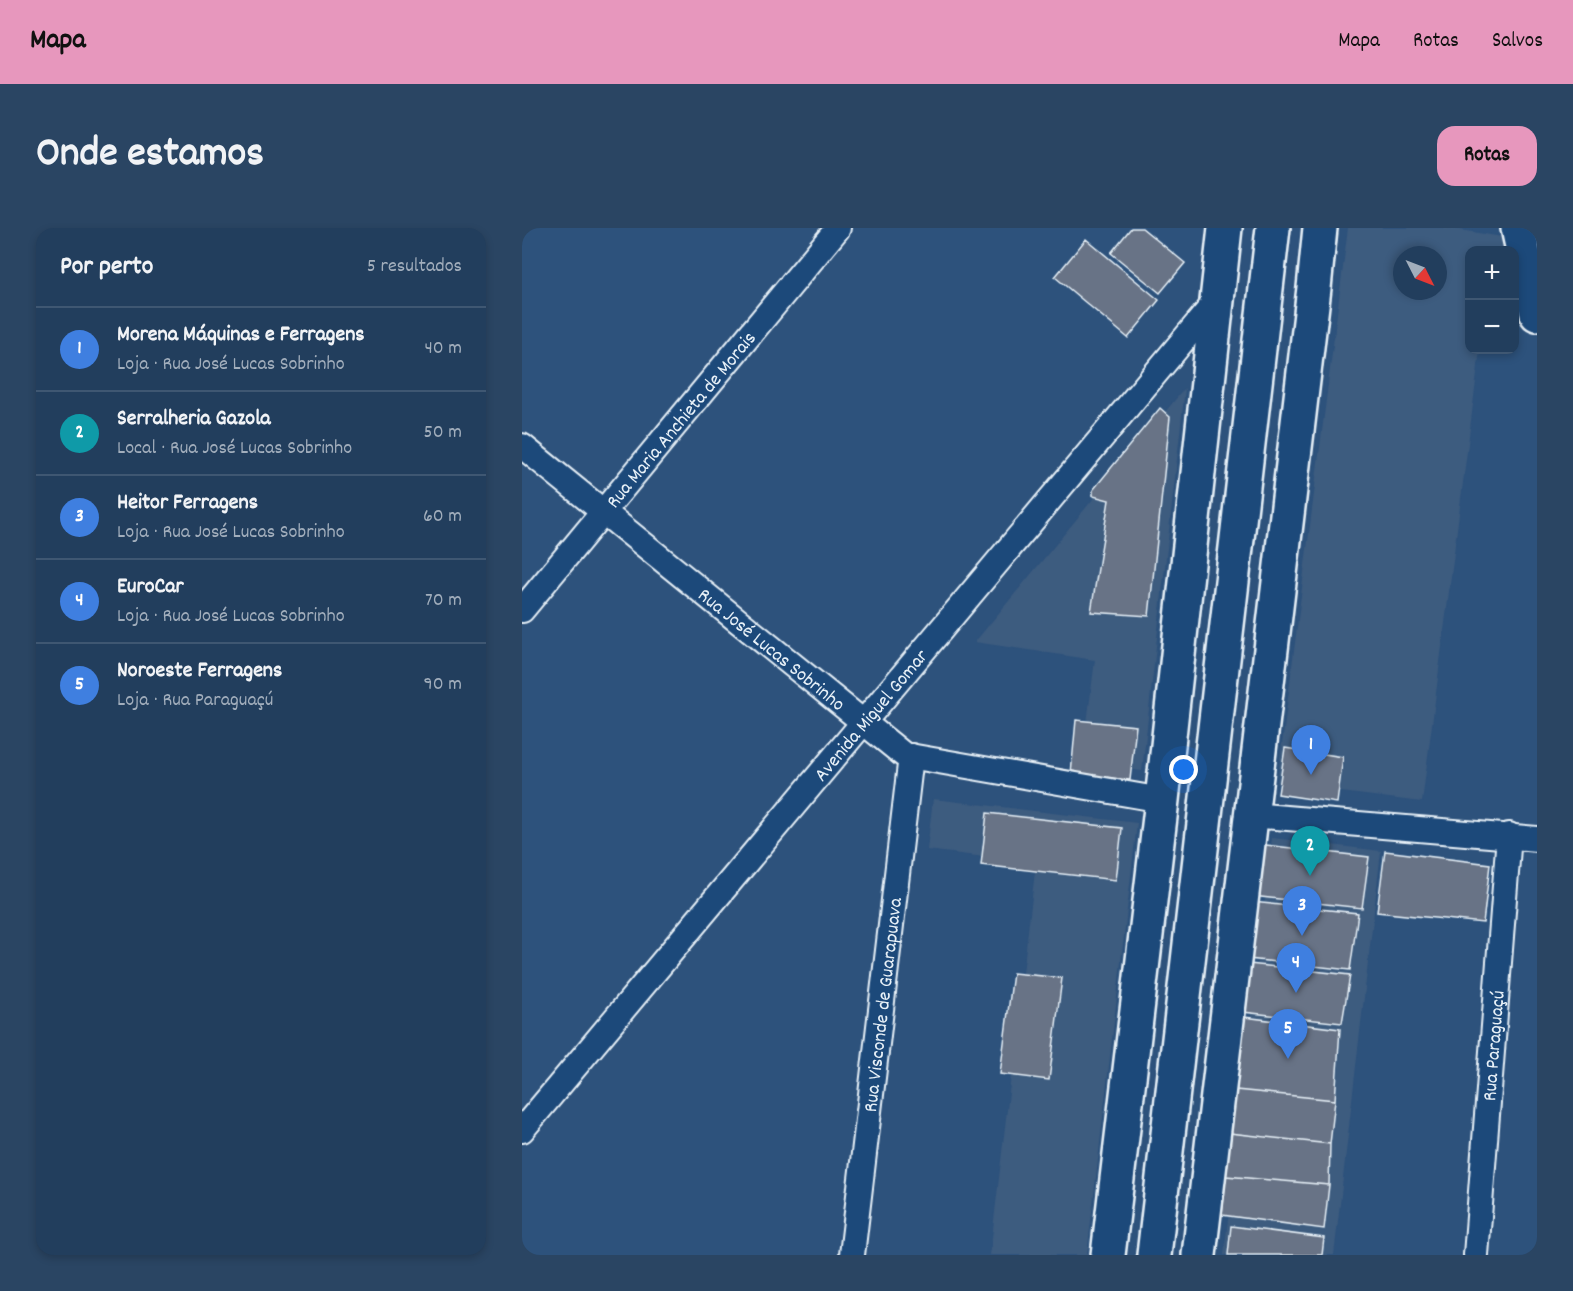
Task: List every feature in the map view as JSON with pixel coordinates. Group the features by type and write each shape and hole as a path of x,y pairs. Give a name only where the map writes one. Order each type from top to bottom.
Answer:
{"street":[{"path":"1108,1255 1162,800 1225,228"},
{"path":"1154,1255 1273,228"},
{"path":"1199,1255 1320,228"},
{"path":"1518,228 1537,314"},
{"name":"Rua Maria Anchieta de Morais","path":"522,610 835,229"},
{"name":"Avenida Miguel Gomar","path":"522,1130 1217,300"},
{"name":"Rua José Lucas Sobrinho","path":"522,446 903,755 1162,800"},
{"name":"Rua Visconde de Guarapuava","path":"852,1255 911,756"},
{"path":"1251,815 1537,838"},
{"name":"Rua Paraguaçú","path":"1476,1255 1509,835"},
{"path":"1160,1211 1179,1255"}],"shaded area":[{"path":"1348,228 1448,228 1508,238 1509,246 1465,246 1465,354 1479,354 1422,802 1277,784"},
{"path":"1185,388 1142,771 1082,763 1095,660 975,642"},
{"path":"933,799 1137,823 1087,1255 990,1255 1036,863 927,850"},
{"path":"1272,838 1381,851 1334,1255 1224,1255"}],"building":[{"path":"1131,228 1142,228 1185,263 1160,293 1111,253"},
{"path":"1086,239 1159,300 1128,338 1055,277"},
{"path":"1160,408 1170,417 1149,616 1091,612 1109,500 1093,496 1093,490"},
{"path":"1076,720 1136,726 1130,780 1071,774"},
{"path":"1285,748 1343,757 1337,803 1278,794"},
{"path":"987,813 1122,828 1116,880 981,865"},
{"path":"1257,844 1369,857 1362,908 1252,896"},
{"path":"1385,851 1490,864 1483,923 1377,912"},
{"path":"1252,902 1358,913 1350,970 1248,959"},
{"path":"1249,964 1350,975 1342,1023 1243,1012"},
{"path":"1013,973 1062,978 1049,1080 1000,1074"},
{"path":"1244,1017 1340,1029 1335,1100 1236,1090"},
{"path":"1236,1090 1335,1100 1330,1144 1230,1133"},
{"path":"1230,1133 1330,1144 1329,1185 1226,1176"},
{"path":"1226,1176 1329,1185 1324,1229 1222,1215"},
{"path":"1231,1226 1324,1238 1322,1255 1228,1255"}],"place":[{"name":"Morena Máquinas e Ferragens","path":"1311,775"},
{"name":"Serralheria Gazola","path":"1310,876"},
{"name":"Heitor Ferragens","path":"1302,936"},
{"name":"EuroCar","path":"1296,993"},
{"name":"Noroeste Ferragens","path":"1288,1059"}]}
